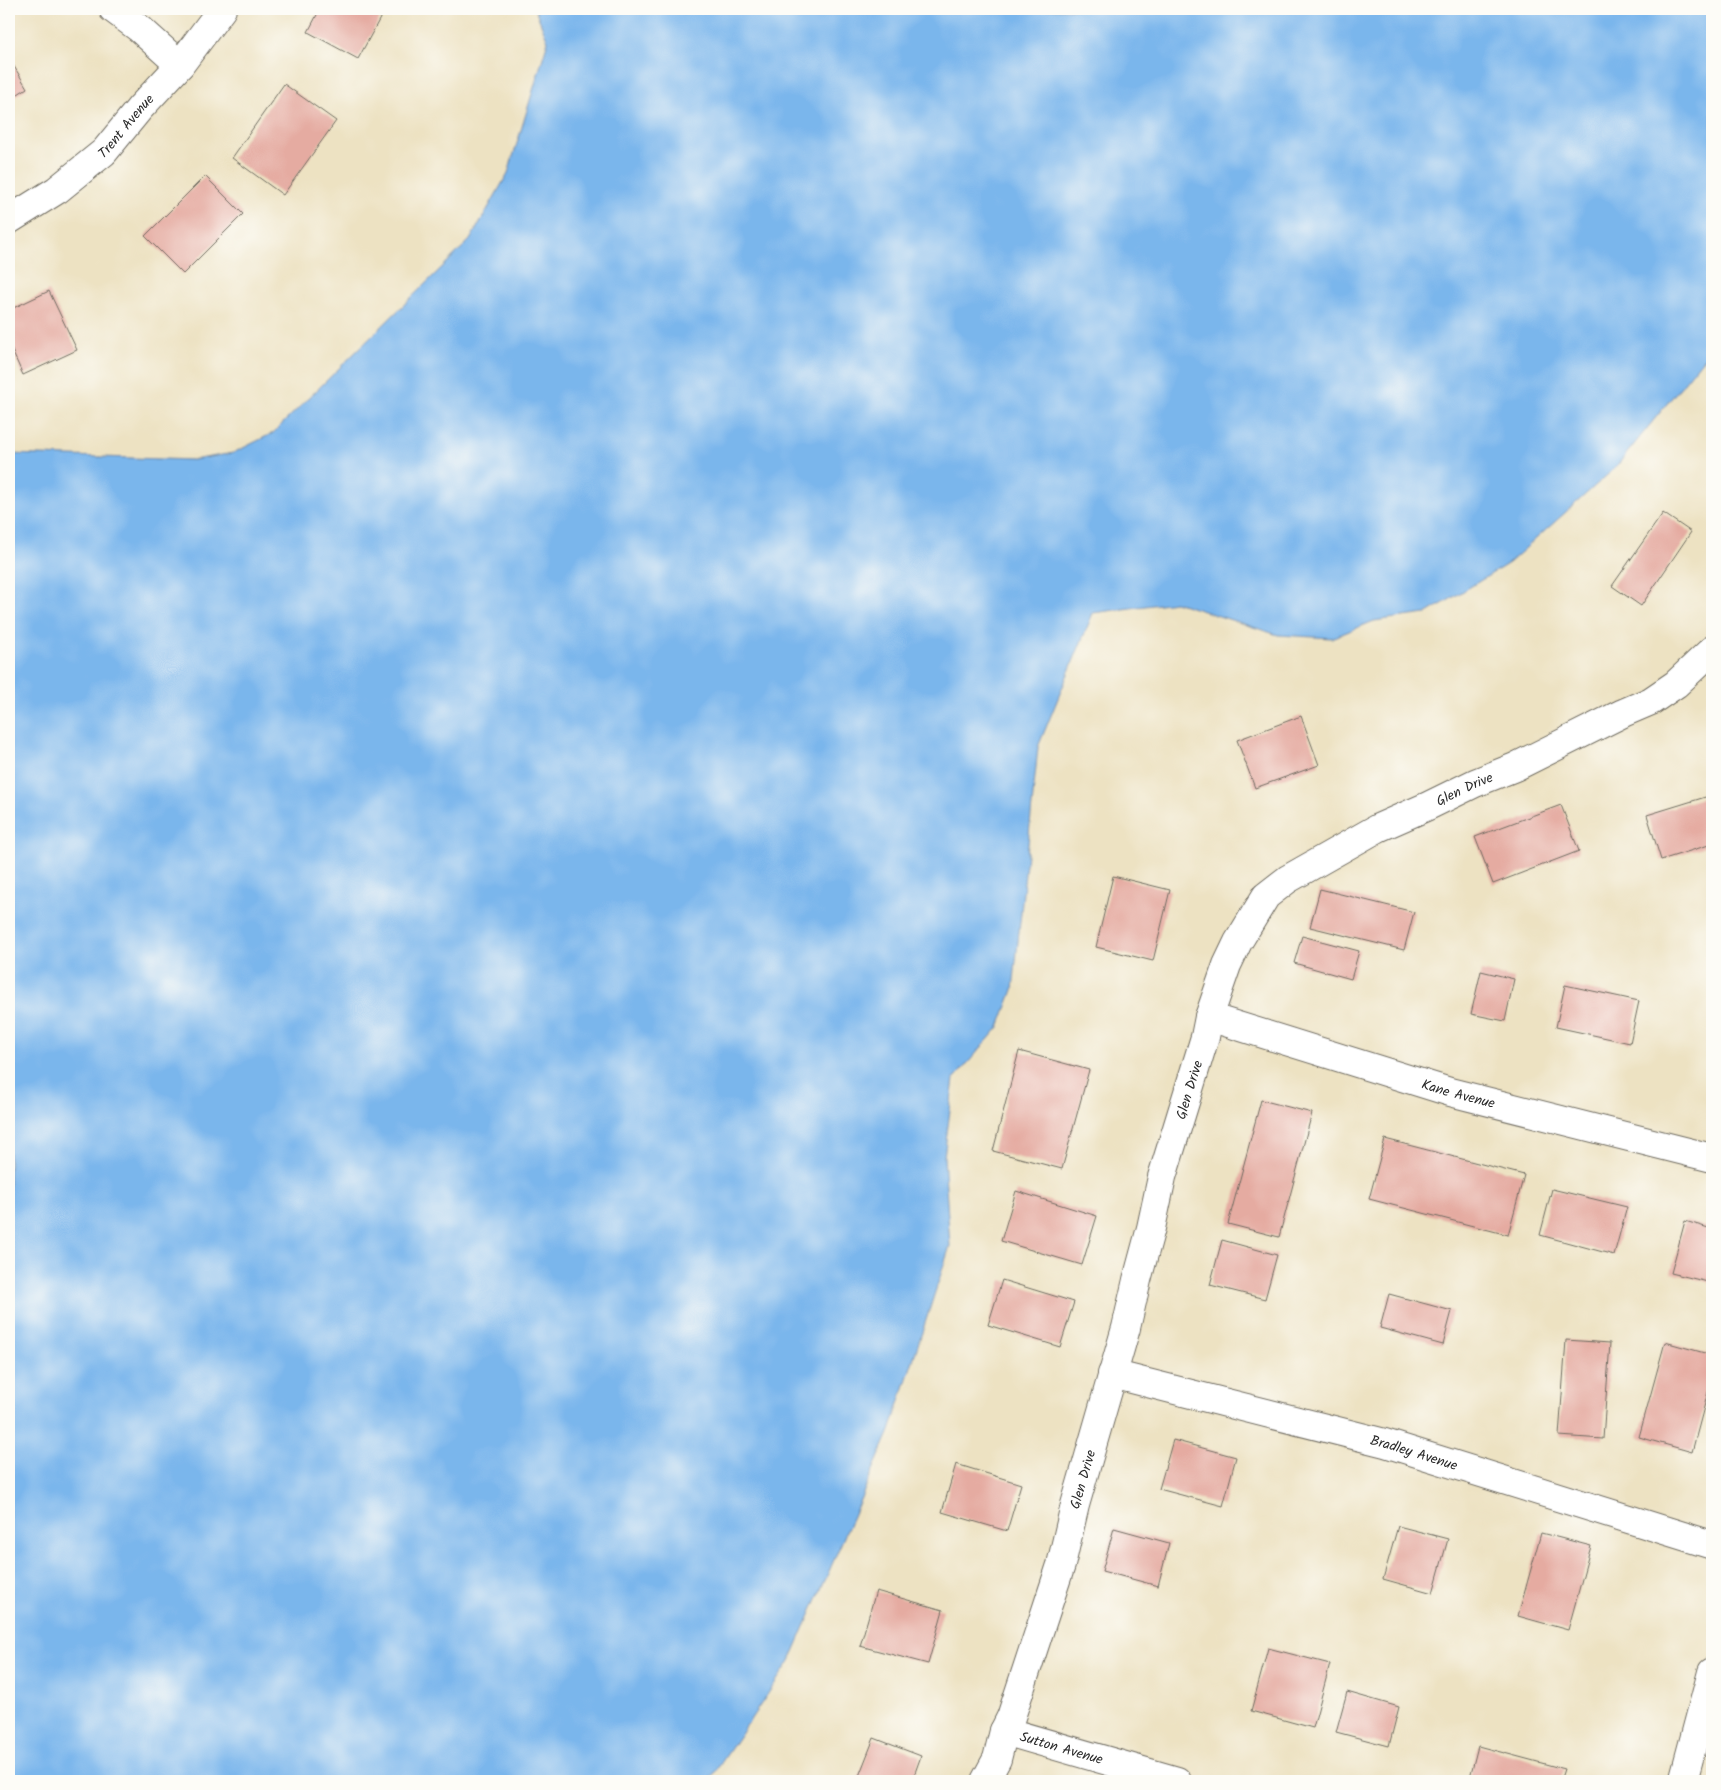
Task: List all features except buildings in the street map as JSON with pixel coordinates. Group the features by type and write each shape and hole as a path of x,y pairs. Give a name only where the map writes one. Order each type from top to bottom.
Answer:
{"street":[{"path":"113,9 140,29 180,65"},
{"name":"Trent Avenue","path":"9,220 57,190 104,152 140,108 180,65 222,9"},
{"name":"Glen Drive","path":"985,1781 997,1760 1004,1731 1021,1688 1061,1565 1075,1505 1126,1328 1162,1177 1205,1037 1209,1017 1227,965 1238,942 1266,896 1288,879 1378,828 1428,806 1475,782 1515,768 1623,713 1651,701 1676,684 1712,650"},
{"name":"Kane Avenue","path":"1209,1017 1450,1092 1712,1158"},
{"name":"Bradley Avenue","path":"1112,1374 1385,1443 1712,1545"},
{"path":"1684,1781 1712,1672"},
{"name":"Sutton Avenue","path":"1004,1731 1177,1781"}],"water":[{"path":"535,9 1712,9 1712,348 1615,468 1509,563 1426,614 1374,621 1332,638 1278,635 1175,602 1093,613 1038,747 1013,990 999,1027 954,1079 944,1157 950,1246 890,1431 790,1661 709,1781 9,1781 9,454 193,460 233,453 273,433 470,240 508,173 548,41"}]}
